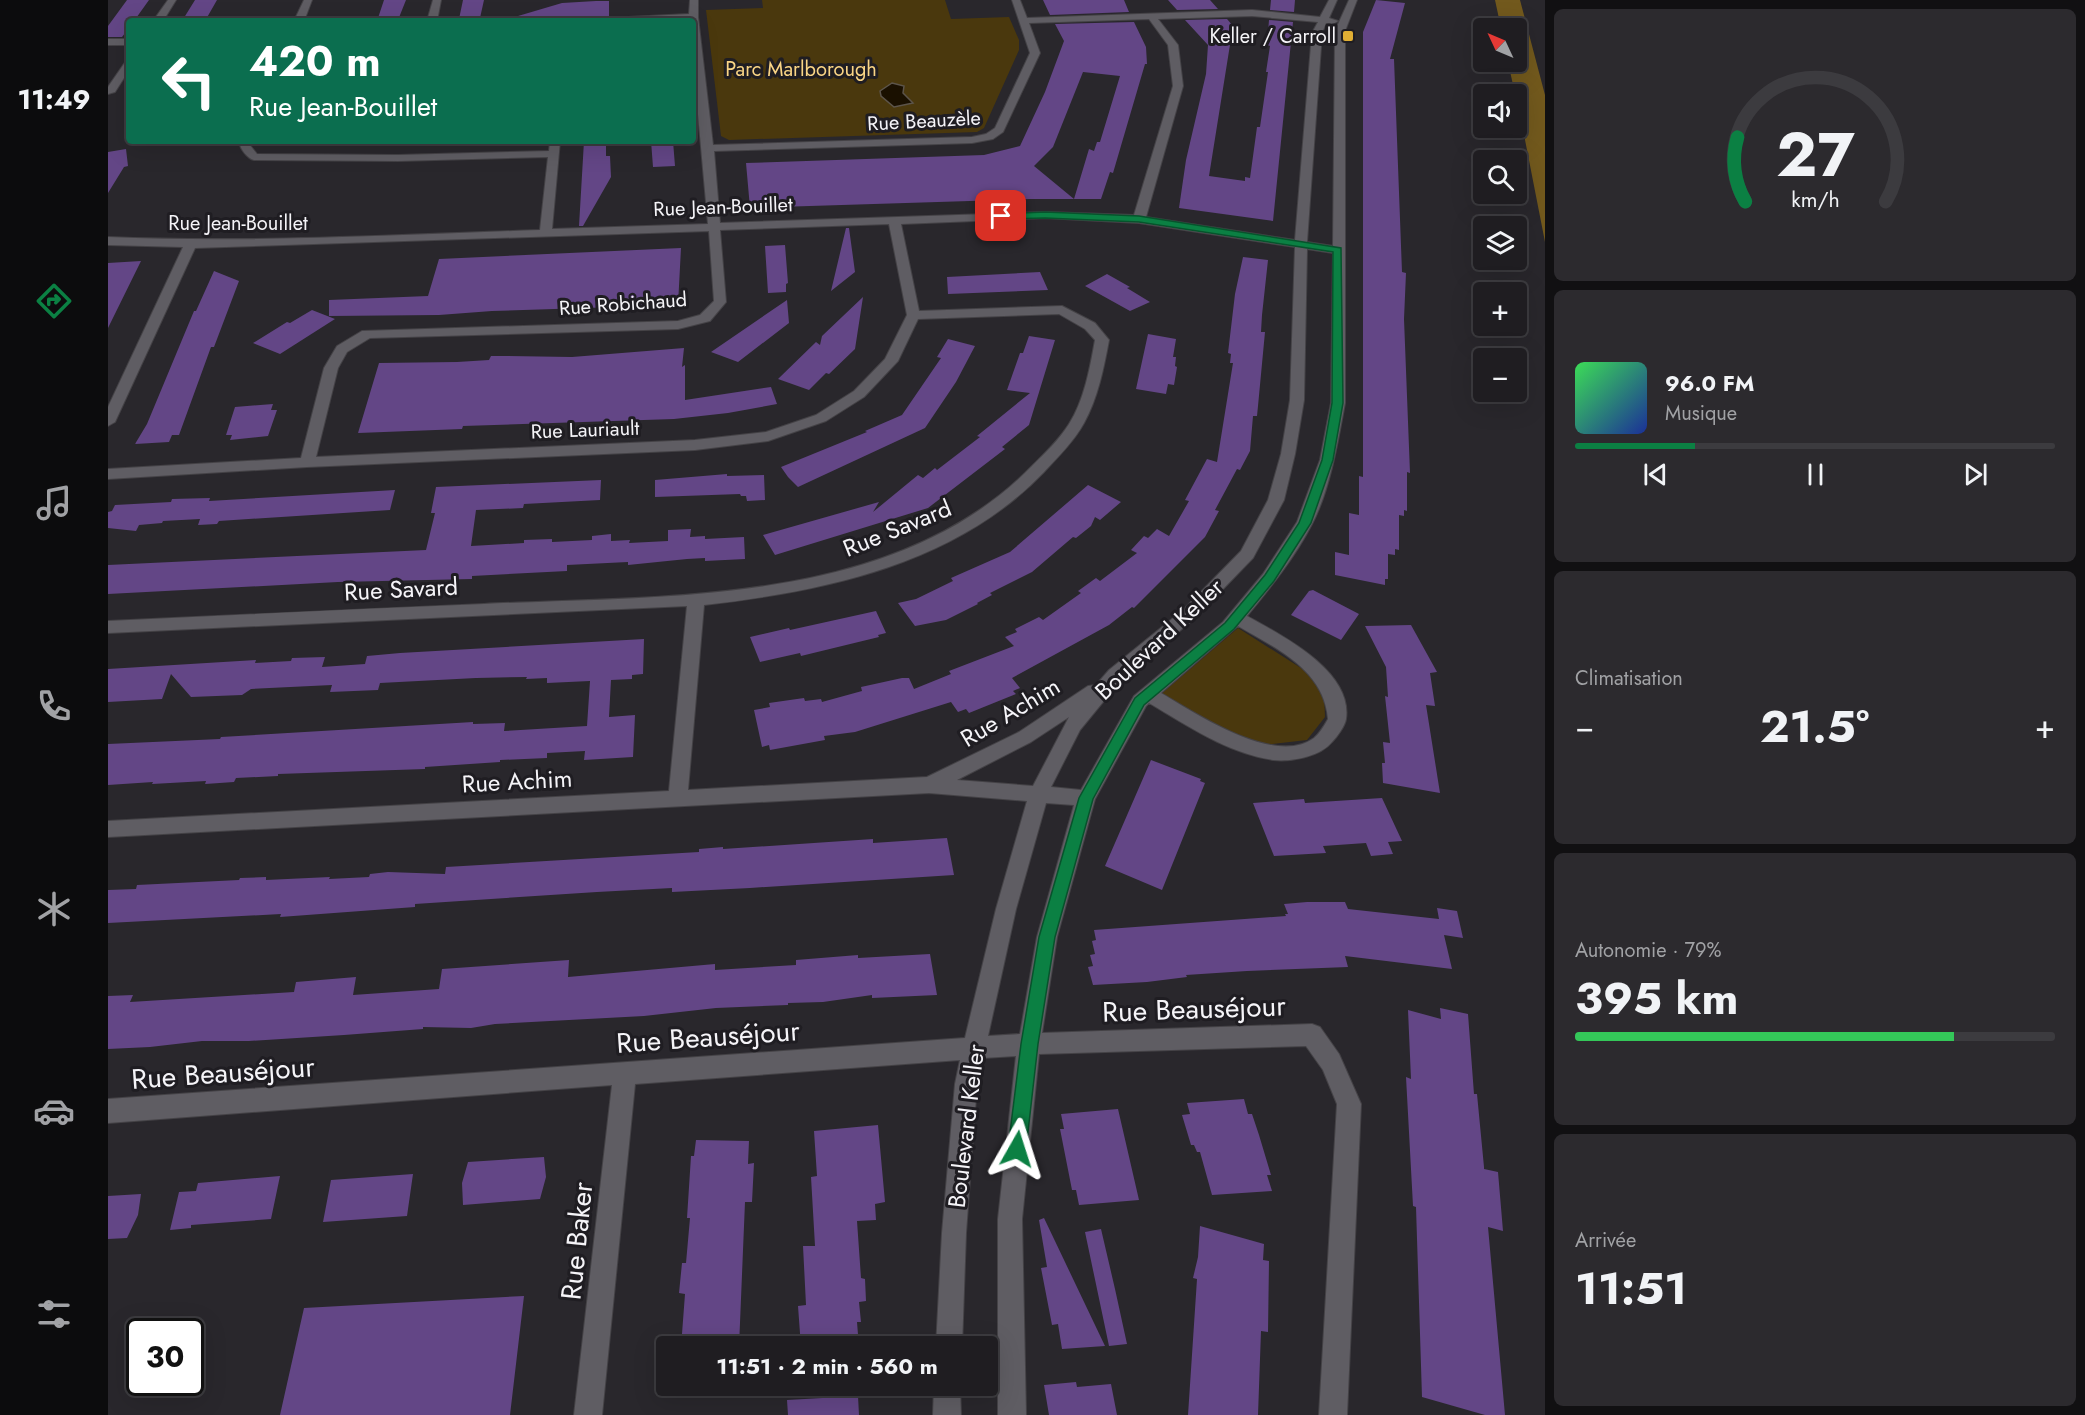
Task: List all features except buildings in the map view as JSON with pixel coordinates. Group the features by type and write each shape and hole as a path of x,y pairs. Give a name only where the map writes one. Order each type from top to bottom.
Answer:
{"street":[{"path":"160,18 172,0"},
{"path":"299,18 308,0"},
{"path":"433,18 437,0"},
{"name":"Rue Robichaud","path":"693,18 694,0"},
{"name":"Rue Beauzèle","path":"708,148 972,140 989,137 999,130 1034,59 1035,53 1016,0"},
{"name":"Boulevard Keller","path":"950,1336 966,1084 1006,909 1039,793 1073,725 1113,677 1189,614 1247,554 1276,500 1288,454 1298,400 1301,245 1317,33 1333,0"},
{"name":"Boulevard Keller","path":"1012,1415 1010,1219 1029,1044 1047,937 1086,798 1140,701 1229,626 1269,578 1305,523 1328,460 1338,403 1337,250 1340,31 1353,0"},
{"path":"1022,21 1252,13 1344,23"},
{"path":"1139,219 1178,86 1173,45 1154,18"},
{"path":"108,42 126,42"},
{"name":"Rue Robichaud","path":"307,462 331,368 342,349 367,334 678,325 705,318 720,302 708,148 696,44"},
{"path":"108,91 126,68"},
{"path":"244,144 254,157 554,154"},
{"path":"546,234 555,144"},
{"name":"Rue Jean-Bouillet","path":"108,241 191,244 306,242 1045,215 1139,219 1337,250"},
{"path":"894,220 913,315"},
{"path":"108,422 191,244"},
{"name":"Rue Savard","path":"108,627 696,600 754,594 843,575 922,549 977,520 1034,477 1077,423 1098,362 1102,340 1090,326 1062,310 1038,309 913,315"},
{"name":"Rue Lauriault","path":"108,474 307,462 695,445 768,436 821,418 859,394 891,361 913,315"},
{"path":"678,798 696,600"},
{"path":"1148,694 1231,742 1265,752 1297,753 1319,744 1337,720 1335,700 1322,677 1302,658 1236,617"},
{"name":"Rue Achim","path":"929,785 1025,737 1113,677"},
{"name":"Rue Achim","path":"108,829 929,785 1086,798"},
{"name":"Rue Beauséjour","path":"108,1111 1029,1044 1312,1035 1331,1062 1349,1104 1333,1415"},
{"name":"Rue Baker","path":"588,1415 625,1073"},
{"path":"947,1396 947,1415"}],"green space":[{"name":"Parc Marlborough","path":"762,0 945,0 951,19 1009,17 1019,40 1019,50 984,128 977,132 729,140 721,136 706,10 763,8"},
{"path":"1238,628 1315,677 1324,694 1325,717 1307,740 1264,745 1228,734 1161,694"}],"shaded area":[{"path":"1495,0 1520,0 1525,18 1499,18"},
{"path":"1527,27 1545,95 1545,242 1525,138 1527,138 1527,84 1513,84 1510,72 1527,72"},
{"path":"892,83 904,86 903,93 913,103 894,107 881,96 880,91"}],"place":[{"name":"Keller / Carroll","path":"1348,36"}],"route":[{"path":"1001,216 1045,215 1139,219 1337,250 1338,403 1328,460 1305,523 1269,578 1229,626 1140,701 1086,798 1047,937 1029,1044 1017,1149"}]}
